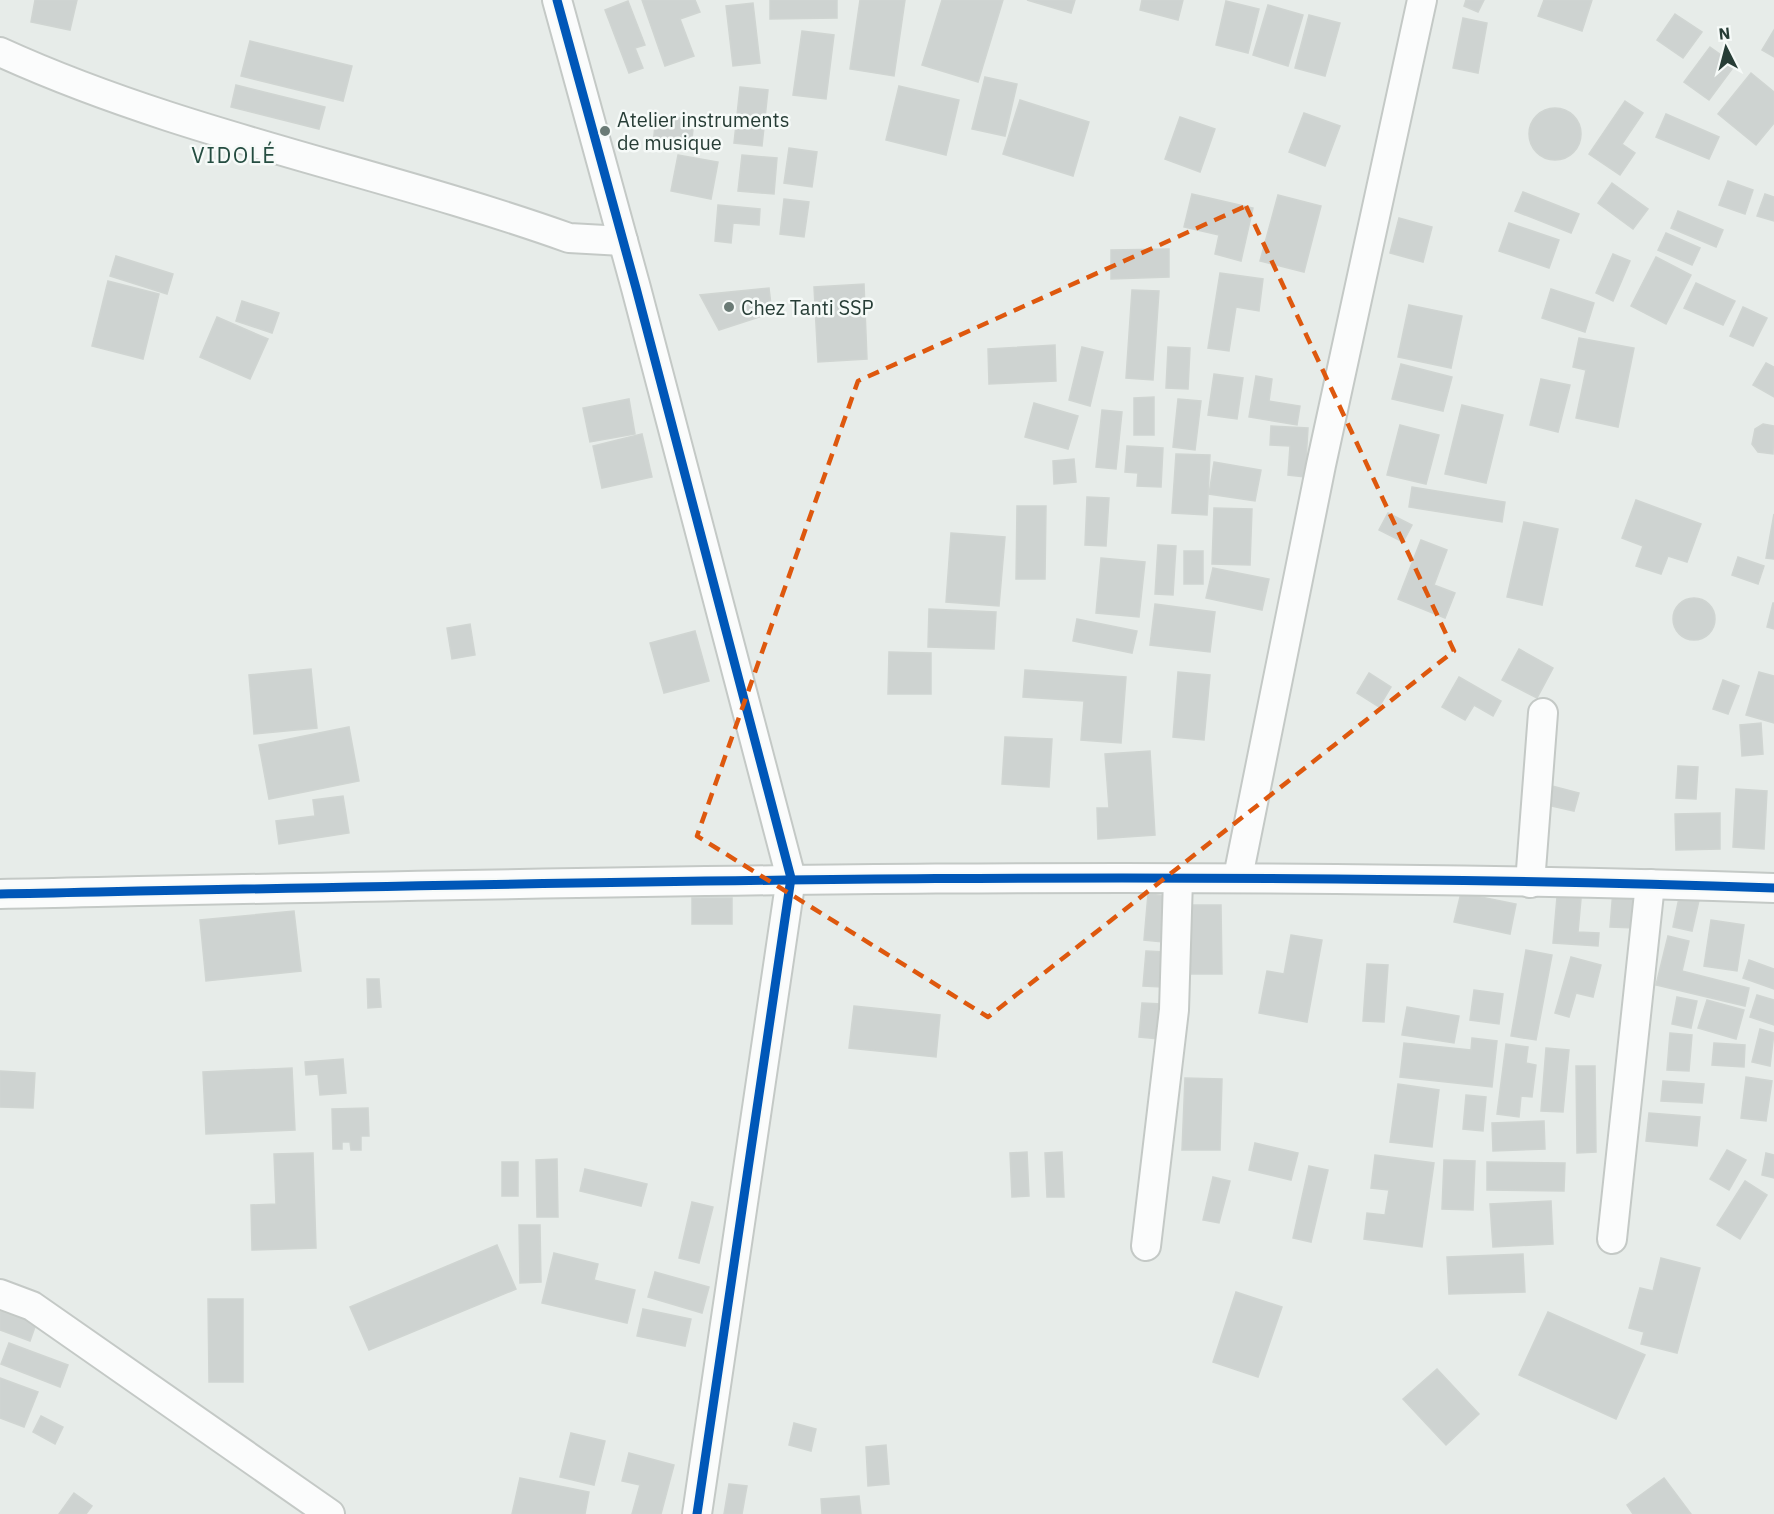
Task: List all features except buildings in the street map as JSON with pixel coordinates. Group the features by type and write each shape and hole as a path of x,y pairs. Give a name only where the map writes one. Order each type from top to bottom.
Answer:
{"street":[{"path":"557,0 791,878 697,1514"},
{"path":"1238,877 1324,454 1422,0"},
{"path":"0,52 44,72 189,122 569,238 623,241"},
{"path":"1530,883 1543,713"},
{"path":"0,894 791,878 1178,879 1238,877 1774,888"},
{"path":"1146,1246 1174,1010 1178,879"},
{"path":"1612,1239 1650,884"},
{"path":"0,1294 32,1306 330,1514"}],"highlighted area":[{"path":"1246,206 1454,651 988,1017 697,836 858,381"}],"cycle path":[{"path":"557,0 636,288 791,878 697,1514"},
{"path":"0,894 443,885 1109,878 1552,882 1774,888"}],"place":[{"name":"Atelier instruments de musique","path":"605,131"},
{"name":"Chez Tanti SSP","path":"729,307"}],"district":[{"name":"VIDOLÉ","path":"234,154"}]}
